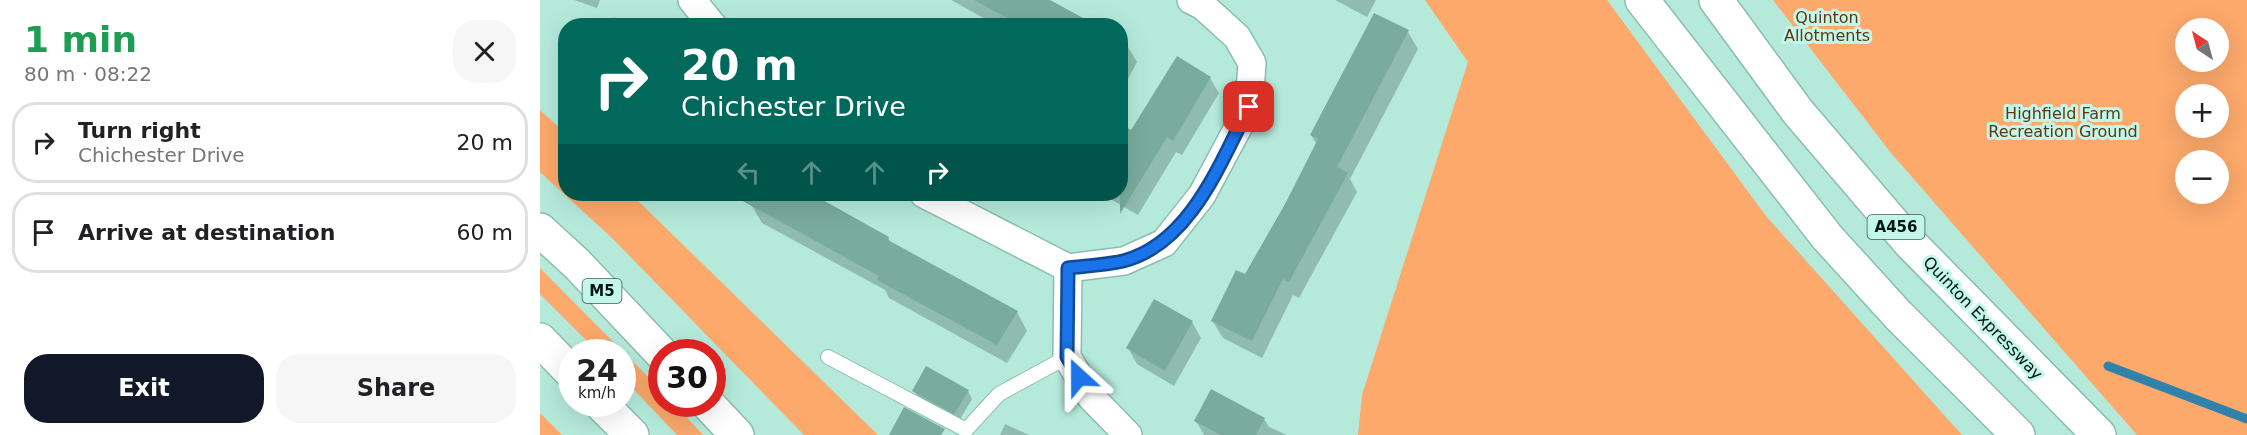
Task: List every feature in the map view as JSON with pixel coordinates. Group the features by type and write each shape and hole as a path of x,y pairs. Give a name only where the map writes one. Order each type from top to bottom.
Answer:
{"highway":[{"path":"1642,0 1827,237 1898,315 2018,435"},
{"name":"Quinton Expressway","path":"1716,0 1798,112 1910,243 2099,435"},
{"name":"M5","path":"540,230 577,264 648,339"},
{"path":"540,340 558,359"},
{"path":"615,417 632,435"},
{"path":"720,417 737,435"}],"street":[{"path":"692,0 707,18"},
{"path":"938,201 1068,268 1124,261 1164,243 1202,195 1249,107 1252,63 1237,37 1203,6 1191,0"},
{"path":"1068,268 1067,357 1091,397 1128,435"}],"lane":[{"path":"828,357 966,430 999,394 1067,357"}],"green space":[{"path":"1425,0 1607,0 1766,216 1962,435 1358,435 1362,395 1468,62"},
{"name":"Highfield Farm Recreation Ground","path":"1773,0 2247,0 2247,435 2137,435 1891,153"},
{"path":"540,110 558,127 558,188 540,172"},
{"path":"572,201 638,201 878,435 804,435 726,355 726,339 710,339 612,238"},
{"path":"540,268 610,339 585,339 540,294"},
{"path":"636,365 648,377 648,404 636,392"},
{"path":"540,413 562,435 540,435"},
{"path":"660,417 686,417 703,435 677,435"}],"building":[{"path":"974,0 1050,0 1083,18 1007,18"},
{"path":"1374,13 1409,30 1337,167 1348,173 1289,282 1283,279 1252,341 1211,321 1236,270 1245,274 1285,204 1318,139 1310,135"},
{"path":"1177,56 1211,77 1173,141 1167,137 1128,201 1128,128 1131,130"},
{"path":"743,201 825,201 889,237 888,240 1018,311 997,345 877,280 879,276"},
{"path":"1120,201 1128,201 1120,214"},
{"path":"1154,299 1193,321 1165,371 1126,348"},
{"path":"926,366 969,390 954,414 912,391"},
{"path":"1211,389 1265,418 1256,435 1221,435 1194,421"},
{"path":"904,407 945,429 941,435 889,435"}],"waterway":[{"path":"2108,366 2247,419"}],"route":[{"path":"1079,377 1067,357 1068,268 1124,261 1164,243 1202,195 1249,107"}],"park label":[{"name":"Quinton Allotments","path":"1827,26"}]}
